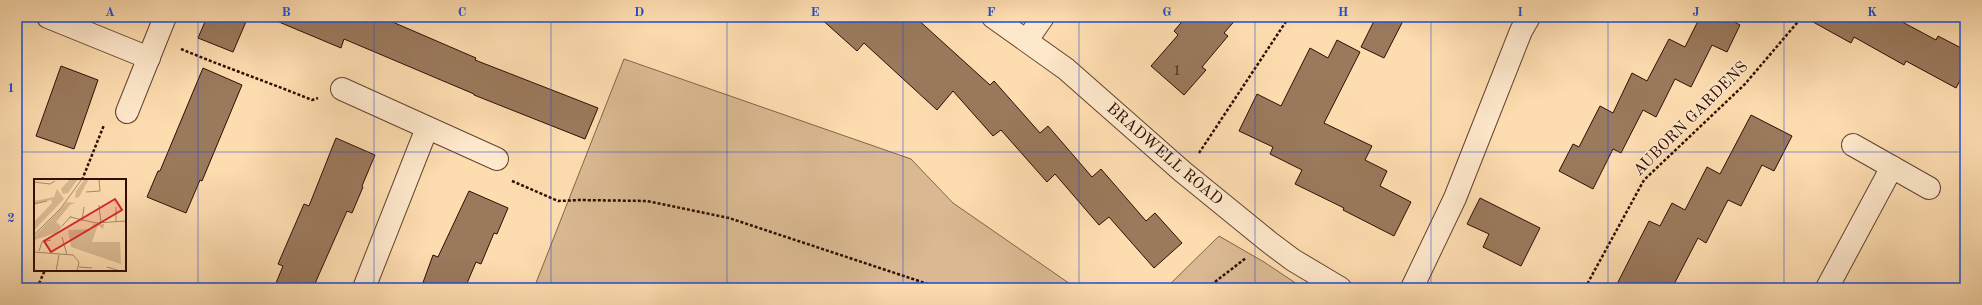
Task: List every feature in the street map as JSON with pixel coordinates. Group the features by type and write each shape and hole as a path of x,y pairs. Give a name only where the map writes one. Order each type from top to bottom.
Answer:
{"street":[{"path":"48,17 152,48"},
{"path":"127,112 165,17"},
{"name":"BRADWELL ROAD","path":"993,17 1066,69 1183,172 1268,242 1293,260 1340,288"},
{"path":"1027,40 1043,17"},
{"path":"1412,288 1455,198 1521,31 1529,17"},
{"path":"342,89 497,159"},
{"path":"364,288 427,128"},
{"path":"1853,145 1929,188"},
{"path":"1827,288 1892,167"}],"path":[{"path":"1197,157 1289,17"},
{"name":"AUBORN GARDENS","path":"1585,288 1644,180 1745,84 1802,17"},
{"path":"152,48 230,70 273,84 312,100 342,89"},
{"path":"82,179 104,126 127,112"},
{"path":"497,159 512,182 558,201 647,201 729,218 940,288"},
{"path":"1207,288 1268,242"},
{"path":"38,288 45,271"}],"shaded area":[{"path":"624,59 911,159 953,203 1076,288 534,288"},
{"path":"1219,236 1264,262 1303,288 1166,288"}],"building":[{"path":"207,17 248,17 233,52 198,38"},
{"path":"267,17 381,17 476,58 475,60 598,108 585,139 474,95 344,39 341,48"},
{"path":"819,17 915,17 990,85 994,81 1040,133 1048,126 1092,177 1101,169 1146,221 1155,213 1182,243 1154,268 1109,217 1099,225 1055,174 1047,182 1001,130 993,136 953,91 937,110 864,43 857,51"},
{"path":"1186,17 1238,17 1224,33 1228,36 1202,67 1206,70 1184,95 1151,66 1178,35 1174,31"},
{"path":"1376,17 1405,17 1384,58 1361,47"},
{"path":"1700,17 1725,17 1740,25 1727,52 1712,45 1691,87 1675,79 1656,117 1643,110 1621,153 1613,149 1593,189 1559,171 1573,144 1579,147 1600,106 1613,113 1632,73 1647,81 1669,39 1685,47"},
{"path":"1804,17 1893,17 1936,40 1938,36 1965,50 1965,71 1956,88 1906,61 1904,65 1854,37 1851,43"},
{"path":"1337,40 1360,52 1324,123 1372,146 1365,160 1387,171 1380,186 1411,202 1394,236 1343,210 1344,208 1295,184 1302,170 1270,154 1273,147 1239,131 1257,94 1281,106 1310,48 1328,58"},
{"path":"61,66 98,80 74,149 36,136"},
{"path":"203,68 242,85 202,181 200,180 186,213 147,197 158,171 160,171"},
{"path":"1751,115 1792,136 1774,171 1762,165 1741,206 1728,200 1706,243 1698,238 1672,288 1615,288 1649,221 1660,226 1672,203 1685,210 1707,167 1720,174"},
{"path":"336,138 375,155 362,186 363,187 352,213 347,211 313,288 274,288 283,266 278,264 304,204 309,206"},
{"path":"469,191 508,208 497,234 494,233 481,264 476,262 465,288 421,288 433,255 438,257"},
{"path":"1480,198 1540,228 1521,266 1483,247 1489,234 1467,224"}]}
